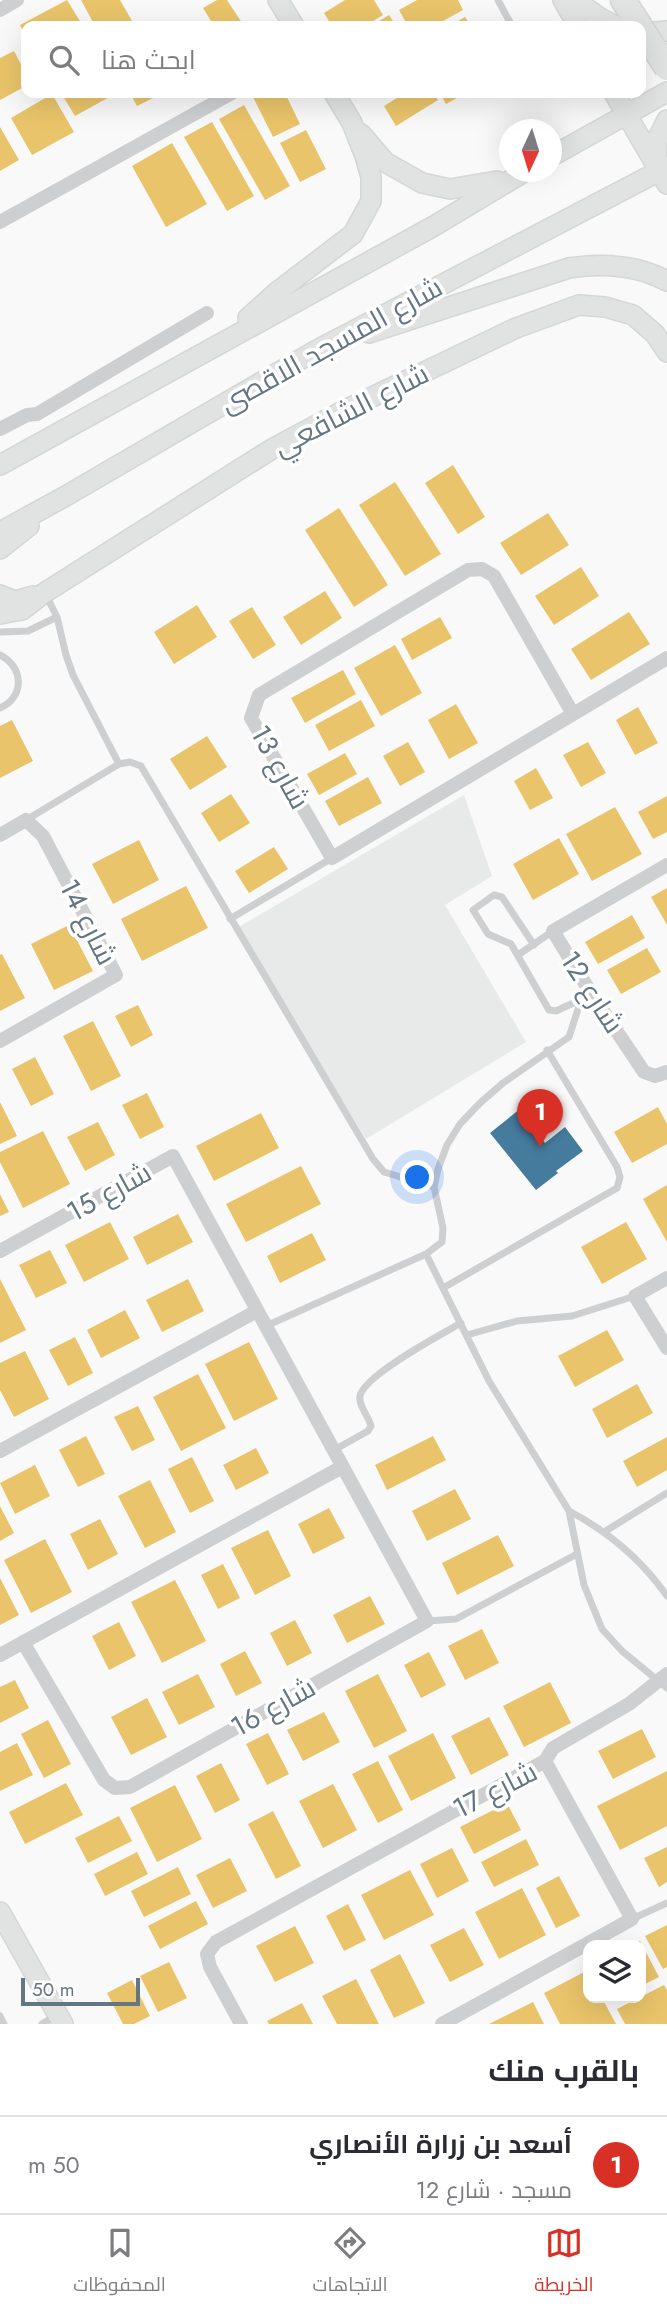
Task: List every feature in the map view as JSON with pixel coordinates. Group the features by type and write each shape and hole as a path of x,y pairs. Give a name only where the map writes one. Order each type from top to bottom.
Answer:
{"highway":[{"path":"623,0 636,21"},
{"path":"646,36 667,68"}],"main road":[{"path":"278,0 291,21"},
{"path":"563,0 575,21"},
{"path":"575,0 607,21"},
{"path":"646,33 667,31"},
{"path":"562,150 667,92"},
{"path":"337,98 352,123 385,163 422,183 450,189 499,179"},
{"path":"617,98 664,174"},
{"path":"664,174 655,148 660,131 667,120"},
{"path":"223,340 277,292 353,234 371,201 371,177 352,123"},
{"name":"شارع المسجد الاقصى","path":"0,532 315,351 664,174"},
{"name":"شارع المسجد الاقصى","path":"0,465 434,226 506,182"},
{"path":"315,351 569,268 630,268 667,281"},
{"name":"شارع الشافعي","path":"0,614 22,610 44,593 272,449 345,410 516,328 579,305 605,307 633,315 655,334 667,352"},
{"path":"0,550 64,497"},
{"name":"شارع الشافعي","path":"0,595 15,601 44,593"},
{"path":"0,1912 54,2021"}],"street":[{"path":"0,10 17,0"},
{"path":"0,222 223,98"},
{"path":"0,429 27,415 37,414 207,313"},
{"path":"37,414 57,433"},
{"name":"شارع 13","path":"332,858 251,718 259,695 468,570 482,569 494,576 573,714"},
{"path":"332,858 667,659"},
{"path":"0,835 26,820"},
{"name":"شارع 14","path":"0,1041 116,975 43,836 26,820"},
{"name":"شارع 12","path":"667,865 553,931 586,996 643,1072 655,1076 667,1072"},
{"name":"شارع 15","path":"0,1251 173,1156 334,1451"},
{"path":"667,1278 635,1296 667,1348"},
{"path":"0,1451 257,1311"},
{"path":"334,1451 427,1621"},
{"path":"0,1655 342,1467"},
{"name":"شارع 16","path":"23,1642 104,1780 115,1788 130,1787 427,1621"},
{"path":"545,1761 553,1748 664,1681"},
{"name":"شارع 17","path":"241,2024 210,1967 207,1954 216,1942 545,1761 632,1919"},
{"path":"442,2024 632,1919"}],"lane":[{"path":"498,0 509,21"},
{"path":"44,593 57,617 73,675 119,764"},
{"path":"0,632 28,631 57,617"},
{"path":"0,655 13,664 19,679 15,696 0,708"},
{"path":"26,820 119,764 130,762 141,766 379,1168 391,1175 434,1187"},
{"path":"230,919 332,858"},
{"path":"534,945 502,897 494,895 475,907 473,913 488,934 509,942 549,1010 556,1011 586,996"},
{"path":"518,955 553,931"},
{"path":"265,1326 426,1254 442,1242 444,1236 434,1187 447,1146 460,1124 503,1083 570,1035 586,996"},
{"path":"443,1288 617,1188 620,1177 617,1167 547,1050"},
{"path":"426,1254 489,1381 569,1511 587,1597 603,1629 622,1651 664,1681"},
{"path":"467,1335 517,1321 572,1316 635,1296"},
{"path":"334,1451 368,1431 371,1426 360,1401 363,1390 394,1363 461,1323"},
{"path":"604,1532 667,1493"},
{"path":"569,1511 630,1552 667,1596"},
{"path":"427,1621 456,1619 577,1554"},
{"path":"632,1919 667,1903"},
{"path":"0,2017 4,2024"}],"shaded area":[{"path":"464,795 492,876 445,905 526,1042 366,1139 237,928"}],"building: سكن":[{"path":"67,0 80,21 28,21"},
{"path":"81,0 120,0 132,21 92,21"},
{"path":"217,0 227,0 241,21 211,21 203,8"},
{"path":"345,0 374,0 383,15 373,21 329,21 324,13"},
{"path":"417,0 458,0 463,10 443,21 405,21 399,10"},
{"path":"389,15 393,21 379,21"},
{"path":"14,51 21,64 21,89 0,100 0,58"},
{"path":"45,98 54,98 74,132 32,155 11,118"},
{"path":"64,98 108,98 75,116"},
{"path":"133,98 153,98 137,106"},
{"path":"254,98 287,98 300,124 273,137"},
{"path":"397,98 438,100 396,126 384,106"},
{"path":"443,98 457,98 446,104"},
{"path":"244,105 290,186 265,200 219,119"},
{"path":"212,122 254,196 227,211 184,137"},
{"path":"0,127 19,160 0,171"},
{"path":"306,130 326,169 300,182 280,143"},
{"path":"172,143 207,204 166,227 132,166"},
{"path":"453,465 485,517 458,534 425,483"},
{"path":"395,482 441,554 405,576 359,505"},
{"path":"339,508 388,585 354,607 305,530"},
{"path":"548,513 569,545 521,575 500,543"},
{"path":"581,567 599,596 554,625 535,596"},
{"path":"325,591 342,618 301,645 283,617"},
{"path":"197,605 217,637 174,664 154,632"},
{"path":"252,607 276,645 253,659 229,621"},
{"path":"629,612 650,644 591,680 571,649"},
{"path":"440,617 452,638 412,660 401,639"},
{"path":"395,645 422,693 381,716 354,668"},
{"path":"343,670 356,694 305,723 291,698"},
{"path":"361,700 375,726 329,751 315,725"},
{"path":"456,704 478,743 449,759 428,720"},
{"path":"638,707 658,743 635,755 616,720"},
{"path":"12,720 33,761 0,778 0,726"},
{"path":"207,736 227,767 190,790 170,759"},
{"path":"408,742 425,772 400,786 383,756"},
{"path":"588,742 606,773 581,787 563,755"},
{"path":"345,753 357,774 319,795 307,774"},
{"path":"536,768 553,798 530,810 514,781"},
{"path":"368,777 382,803 339,826 325,801"},
{"path":"231,794 250,823 219,842 201,813"},
{"path":"667,796 667,832 653,839 638,812"},
{"path":"615,807 642,854 592,881 566,834"},
{"path":"559,838 579,874 533,900 513,864"},
{"path":"139,840 159,880 113,904 92,864"},
{"path":"274,847 288,869 249,893 235,871"},
{"path":"186,886 208,928 142,961 121,919"},
{"path":"667,888 667,925 651,897"},
{"path":"632,915 645,938 598,964 585,942"},
{"path":"69,925 93,971 54,990 31,944"},
{"path":"647,948 661,972 621,994 607,970"},
{"path":"2,954 25,998 0,1011 0,955"},
{"path":"138,1005 153,1035 131,1047 115,1016"},
{"path":"93,1021 121,1076 91,1091 63,1036"},
{"path":"35,1057 54,1094 31,1106 12,1069"},
{"path":"147,1093 164,1127 140,1139 122,1105"},
{"path":"0,1102 17,1136 0,1144"},
{"path":"658,1107 667,1124 667,1144 632,1163 614,1132"},
{"path":"261,1113 279,1148 214,1181 196,1146"},
{"path":"98,1122 115,1155 85,1171 67,1137"},
{"path":"43,1131 70,1184 23,1208 0,1162 0,1152"},
{"path":"301,1166 321,1204 246,1242 226,1204"},
{"path":"667,1185 667,1242 643,1199"},
{"path":"0,1194 9,1212 0,1216"},
{"path":"178,1214 193,1242 147,1265 133,1237"},
{"path":"110,1222 129,1259 84,1282 65,1245"},
{"path":"626,1222 647,1259 602,1284 581,1247"},
{"path":"312,1233 326,1260 280,1283 267,1256"},
{"path":"50,1250 67,1283 36,1298 19,1265"},
{"path":"0,1279 26,1330 0,1343"},
{"path":"188,1279 204,1311 162,1332 146,1300"},
{"path":"125,1310 140,1338 101,1358 87,1330"},
{"path":"607,1330 624,1360 575,1387 558,1356"},
{"path":"75,1337 93,1373 68,1386 49,1350"},
{"path":"249,1342 278,1399 234,1421 205,1364"},
{"path":"25,1351 49,1399 14,1417 0,1390 0,1363"},
{"path":"198,1374 226,1428 181,1451 153,1397"},
{"path":"637,1384 653,1413 607,1438 592,1409"},
{"path":"138,1406 155,1440 132,1451 114,1417"},
{"path":"86,1436 105,1474 78,1487 59,1450"},
{"path":"433,1436 446,1460 387,1490 375,1465"},
{"path":"667,1437 667,1470 637,1487 623,1461"},
{"path":"256,1448 269,1473 236,1490 223,1465"},
{"path":"192,1457 214,1501 190,1513 168,1469"},
{"path":"35,1465 50,1496 15,1514 0,1483"},
{"path":"150,1480 176,1532 145,1548 118,1496"},
{"path":"455,1489 471,1519 427,1541 412,1511"},
{"path":"0,1506 14,1533 0,1541"},
{"path":"329,1508 345,1538 313,1554 298,1524"},
{"path":"100,1519 118,1554 88,1570 70,1534"},
{"path":"268,1530 291,1576 255,1595 231,1548"},
{"path":"498,1535 514,1566 457,1595 442,1563"},
{"path":"45,1539 72,1592 31,1613 4,1560"},
{"path":"223,1564 240,1598 218,1609 201,1575"},
{"path":"0,1578 19,1615 0,1625"},
{"path":"175,1580 206,1641 162,1663 131,1602"},
{"path":"370,1596 385,1624 347,1643 333,1615"},
{"path":"295,1620 312,1653 287,1666 270,1633"},
{"path":"119,1622 136,1656 109,1670 92,1636"},
{"path":"482,1629 499,1663 465,1680 448,1646"},
{"path":"245,1651 262,1683 236,1696 220,1664"},
{"path":"429,1652 446,1685 421,1698 404,1665"},
{"path":"198,1674 215,1707 179,1725 162,1692"},
{"path":"378,1674 407,1731 374,1748 345,1691"},
{"path":"15,1680 29,1708 0,1723 0,1687"},
{"path":"550,1682 571,1723 524,1747 503,1706"},
{"path":"147,1698 167,1737 131,1755 111,1717"},
{"path":"324,1712 340,1742 303,1761 287,1730"},
{"path":"489,1717 509,1755 471,1775 451,1736"},
{"path":"48,1720 71,1764 44,1778 21,1734"},
{"path":"642,1729 656,1757 613,1779 598,1751"},
{"path":"268,1733 289,1774 267,1785 246,1744"},
{"path":"433,1733 456,1778 411,1801 388,1756"},
{"path":"17,1743 33,1775 0,1791 0,1752"},
{"path":"378,1761 403,1810 378,1823 352,1774"},
{"path":"221,1763 240,1800 215,1813 196,1776"},
{"path":"667,1771 667,1826 620,1850 597,1806"},
{"path":"66,1783 83,1815 25,1844 9,1812"},
{"path":"333,1784 357,1830 323,1848 299,1801"},
{"path":"175,1785 202,1839 157,1862 130,1808"},
{"path":"507,1803 521,1830 474,1854 460,1827"},
{"path":"273,1811 301,1866 276,1879 248,1824"},
{"path":"119,1816 132,1841 88,1863 75,1838"},
{"path":"526,1839 539,1865 494,1887 481,1862"},
{"path":"667,1847 667,1882 659,1887 644,1858"},
{"path":"452,1848 469,1881 437,1898 420,1864"},
{"path":"137,1852 148,1874 105,1896 94,1874"},
{"path":"230,1858 247,1891 213,1908 196,1875"},
{"path":"178,1867 191,1894 144,1917 131,1891"},
{"path":"410,1870 434,1915 384,1940 361,1895"},
{"path":"559,1876 580,1916 556,1928 536,1888"},
{"path":"522,1888 546,1935 499,1959 475,1912"},
{"path":"196,1901 208,1924 160,1949 148,1926"},
{"path":"348,1904 366,1940 344,1951 326,1916"},
{"path":"667,1925 667,1967 663,1969 645,1936"},
{"path":"295,1926 314,1963 275,1982 256,1946"},
{"path":"464,1928 484,1965 450,1982 430,1945"},
{"path":"646,1952 659,1977 646,1984"},
{"path":"400,1954 425,2003 394,2018 370,1970"},
{"path":"169,1962 187,1998 158,2012 140,1976"},
{"path":"583,1973 583,2003 605,2003 616,2024 560,2024 544,1993"},
{"path":"356,1979 379,2024 337,2024 322,1996"},
{"path":"132,1980 150,2016 134,2024 123,2024 107,1993"},
{"path":"664,1985 667,1990 667,2024 625,2024 617,2009 629,2003 646,2003 646,1994"},
{"path":"533,2002 544,2024 489,2024"},
{"path":"302,2003 313,2024 269,2024 267,2021"}],"building: مرافق عامة":[{"path":"520,1109 545,1143 565,1127 583,1151 536,1190 490,1133"}],"place":[{"name":"أسعد بن زرارة الأنصاري","path":"540,1147"}]}
